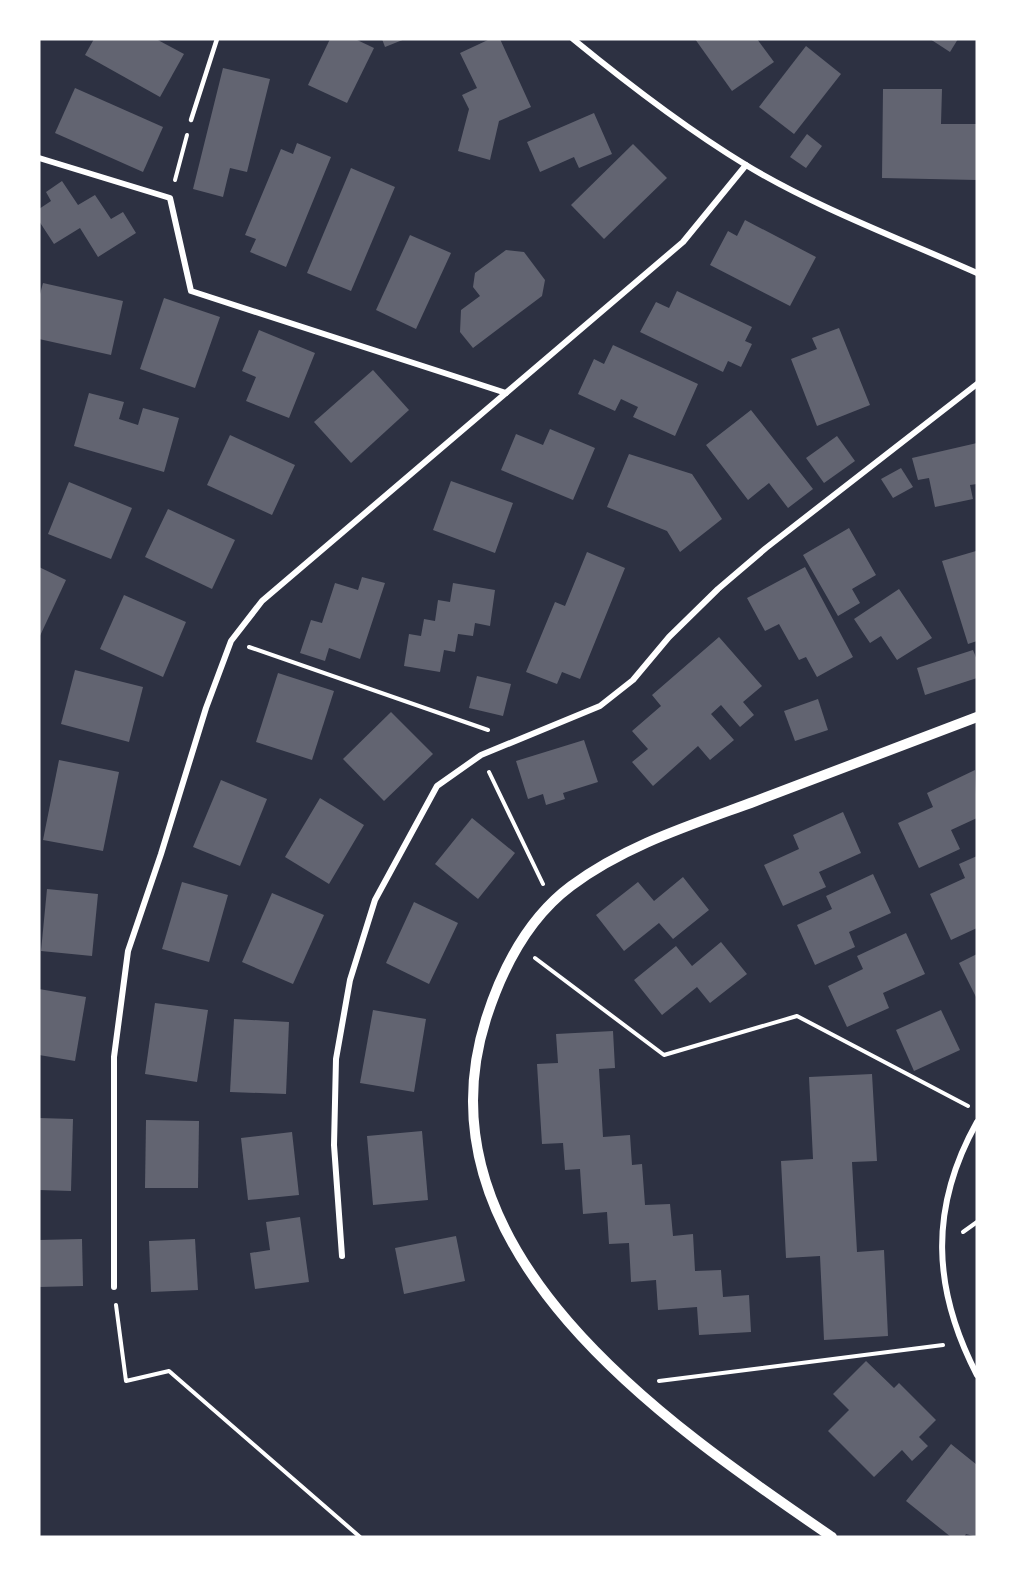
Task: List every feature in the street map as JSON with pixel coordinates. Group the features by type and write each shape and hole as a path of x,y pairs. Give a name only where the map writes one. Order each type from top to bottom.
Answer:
{"street":[{"path":"573,39 632,88 746,165 787,188 977,273"},
{"path":"39,158 170,198 192,291 506,393"},
{"path":"114,1287 114,1057 128,951 206,708 231,641 261,601 683,242 746,165"},
{"path":"342,1256 334,1145 336,1059 350,980 375,900 436,786 481,755 600,706 633,680 669,637 718,589 766,548 977,384"},
{"path":"832,1537 748,1480 652,1406 591,1346 542,1287 506,1236 482,1175 471,1113 477,1046 497,984 529,928 569,888 636,846 977,717"},
{"path":"977,1122 963,1147 945,1199 940,1251 948,1299 962,1342 977,1375"}],"lane":[{"path":"190,120 217,39"}],"path":[{"path":"170,198 190,120"},
{"path":"231,641 515,740"},
{"path":"481,755 553,904"},
{"path":"519,946 664,1055 797,1016 977,1110"},
{"path":"114,1287 126,1382 169,1371 360,1537"},
{"path":"630,1384 962,1342"}],"building":[{"path":"94,39 156,39 184,54 160,97 85,55"},
{"path":"330,39 355,39 374,48 347,103 308,85"},
{"path":"382,39 405,39 385,47"},
{"path":"490,39 500,39 531,107 499,121 490,160 458,151 469,109 462,95 477,88 460,53"},
{"path":"695,39 757,39 774,62 732,91"},
{"path":"930,39 958,39 950,52"},
{"path":"806,46 841,74 794,134 759,107"},
{"path":"223,68 270,79 247,172 230,168 223,197 193,189"},
{"path":"75,88 163,127 143,172 55,133"},
{"path":"883,89 942,89 941,124 977,124 977,180 882,178"},
{"path":"594,113 612,154 579,168 574,157 540,172 527,142"},
{"path":"807,134 822,146 806,168 790,157"},
{"path":"297,143 331,157 286,267 250,252 256,239 245,235 281,149 293,154"},
{"path":"633,144 667,178 604,239 571,205"},
{"path":"351,168 395,187 351,291 307,273"},
{"path":"62,181 78,205 95,195 111,219 123,212 136,233 98,257 80,228 54,244 39,221 39,209 51,201 46,192"},
{"path":"745,220 816,257 790,306 710,265 728,231 737,236"},
{"path":"410,235 451,253 416,329 376,310"},
{"path":"506,250 524,252 545,280 542,296 473,348 460,332 461,310 480,296 473,287 475,273"},
{"path":"43,283 123,301 111,355 39,339 39,298"},
{"path":"677,291 752,327 745,341 752,344 741,367 728,361 723,372 640,332 656,302 669,308"},
{"path":"164,298 220,317 195,388 140,369"},
{"path":"839,328 870,405 817,426 791,359 817,349 812,338"},
{"path":"259,330 315,353 289,418 246,401 256,377 242,371"},
{"path":"613,345 698,384 675,436 633,417 638,407 621,399 615,411 578,394 594,359 604,364"},
{"path":"373,370 409,410 351,463 314,422"},
{"path":"89,393 124,402 119,419 138,425 143,408 179,418 164,472 74,446"},
{"path":"751,410 813,489 788,508 769,483 748,500 706,445"},
{"path":"550,429 595,448 573,500 501,470 516,434 543,445"},
{"path":"230,435 295,465 272,515 207,485"},
{"path":"837,436 855,461 824,483 806,458"},
{"path":"977,443 977,484 970,485 973,499 935,507 929,478 918,480 912,458"},
{"path":"629,454 692,474 722,519 680,552 667,531 607,507"},
{"path":"901,468 913,487 893,498 881,479"},
{"path":"451,481 513,503 495,553 433,530"},
{"path":"69,482 132,508 111,559 48,534"},
{"path":"168,509 235,540 212,589 145,557"},
{"path":"849,528 876,575 852,589 860,603 838,616 803,555"},
{"path":"976,551 977,641 968,644 942,561"},
{"path":"587,552 625,568 580,679 562,672 557,684 526,672 555,602 565,606"},
{"path":"39,567 66,580 39,638"},
{"path":"805,567 853,657 817,677 806,657 799,660 779,624 765,631 747,598"},
{"path":"362,577 385,583 360,659 329,648 325,661 300,653 311,620 322,623 335,583 358,590"},
{"path":"453,583 495,590 490,626 475,623 473,636 458,634 455,652 444,650 440,672 404,666 409,634 421,636 424,619 435,621 438,600 450,602"},
{"path":"899,589 932,638 897,660 881,636 870,643 854,619"},
{"path":"124,595 186,622 163,677 100,649"},
{"path":"719,637 762,686 743,702 754,715 740,727 721,705 711,714 734,740 710,760 698,746 653,786 632,762 648,749 632,731 661,706 652,695"},
{"path":"973,650 977,660 977,678 925,695 917,668"},
{"path":"75,670 143,687 129,742 61,724"},
{"path":"278,673 334,691 312,760 256,742"},
{"path":"477,676 511,684 503,716 469,708"},
{"path":"818,699 828,730 795,741 784,711"},
{"path":"391,712 433,754 384,801 343,759"},
{"path":"584,740 598,782 563,793 565,799 546,805 543,794 528,799 516,761"},
{"path":"59,760 119,772 103,851 43,840"},
{"path":"975,770 977,818 951,830 960,849 919,868 898,823 933,807 927,793"},
{"path":"221,780 267,799 240,866 193,847"},
{"path":"320,798 364,825 329,884 285,857"},
{"path":"843,812 861,853 819,872 826,887 783,906 764,865 799,849 793,835"},
{"path":"472,818 515,853 478,899 435,864"},
{"path":"977,856 977,928 951,940 930,894 965,878 959,864"},
{"path":"873,874 891,913 849,932 855,947 815,965 797,925 832,909 826,896"},
{"path":"683,877 709,910 673,939 659,923 624,951 596,915 638,882 654,901"},
{"path":"182,882 228,895 209,962 162,949"},
{"path":"47,889 98,894 92,956 41,951"},
{"path":"272,893 324,915 293,984 242,962"},
{"path":"414,902 458,923 429,984 386,963"},
{"path":"906,933 925,974 883,993 889,1008 847,1027 828,986 863,969 857,956"},
{"path":"721,942 747,974 710,1003 697,987 662,1015 634,980 676,946 692,966"},
{"path":"977,954 977,999 959,963"},
{"path":"39,989 86,997 75,1061 39,1055"},
{"path":"155,1003 208,1010 197,1082 145,1074"},
{"path":"373,1010 426,1019 414,1092 360,1083"},
{"path":"941,1010 960,1050 914,1071 896,1030"},
{"path":"234,1019 289,1022 286,1094 230,1092"},
{"path":"613,1031 615,1068 599,1069 603,1137 630,1135 632,1165 642,1164 645,1205 670,1204 673,1236 693,1234 695,1271 721,1270 723,1297 749,1295 751,1332 699,1335 697,1307 658,1310 656,1280 631,1282 629,1243 609,1244 607,1212 583,1214 580,1169 565,1170 563,1143 542,1144 537,1064 558,1063 556,1034"},
{"path":"872,1074 877,1161 852,1162 857,1252 884,1250 888,1336 824,1340 820,1256 786,1258 781,1161 813,1159 809,1077"},
{"path":"39,1118 73,1119 71,1191 39,1190"},
{"path":"146,1120 199,1121 198,1188 145,1188"},
{"path":"422,1131 428,1200 373,1205 367,1136"},
{"path":"292,1132 299,1195 248,1200 241,1138"},
{"path":"300,1217 309,1282 255,1289 250,1253 270,1250 266,1222"},
{"path":"456,1236 465,1281 404,1294 395,1248"},
{"path":"82,1239 83,1286 39,1287 39,1240"},
{"path":"195,1239 198,1290 151,1292 149,1241"},
{"path":"866,1361 894,1388 899,1383 936,1420 919,1437 928,1446 912,1461 902,1450 874,1477 828,1431 849,1410 833,1394"},
{"path":"951,1444 977,1465 977,1537 966,1534 964,1537 951,1537 906,1501"}]}
